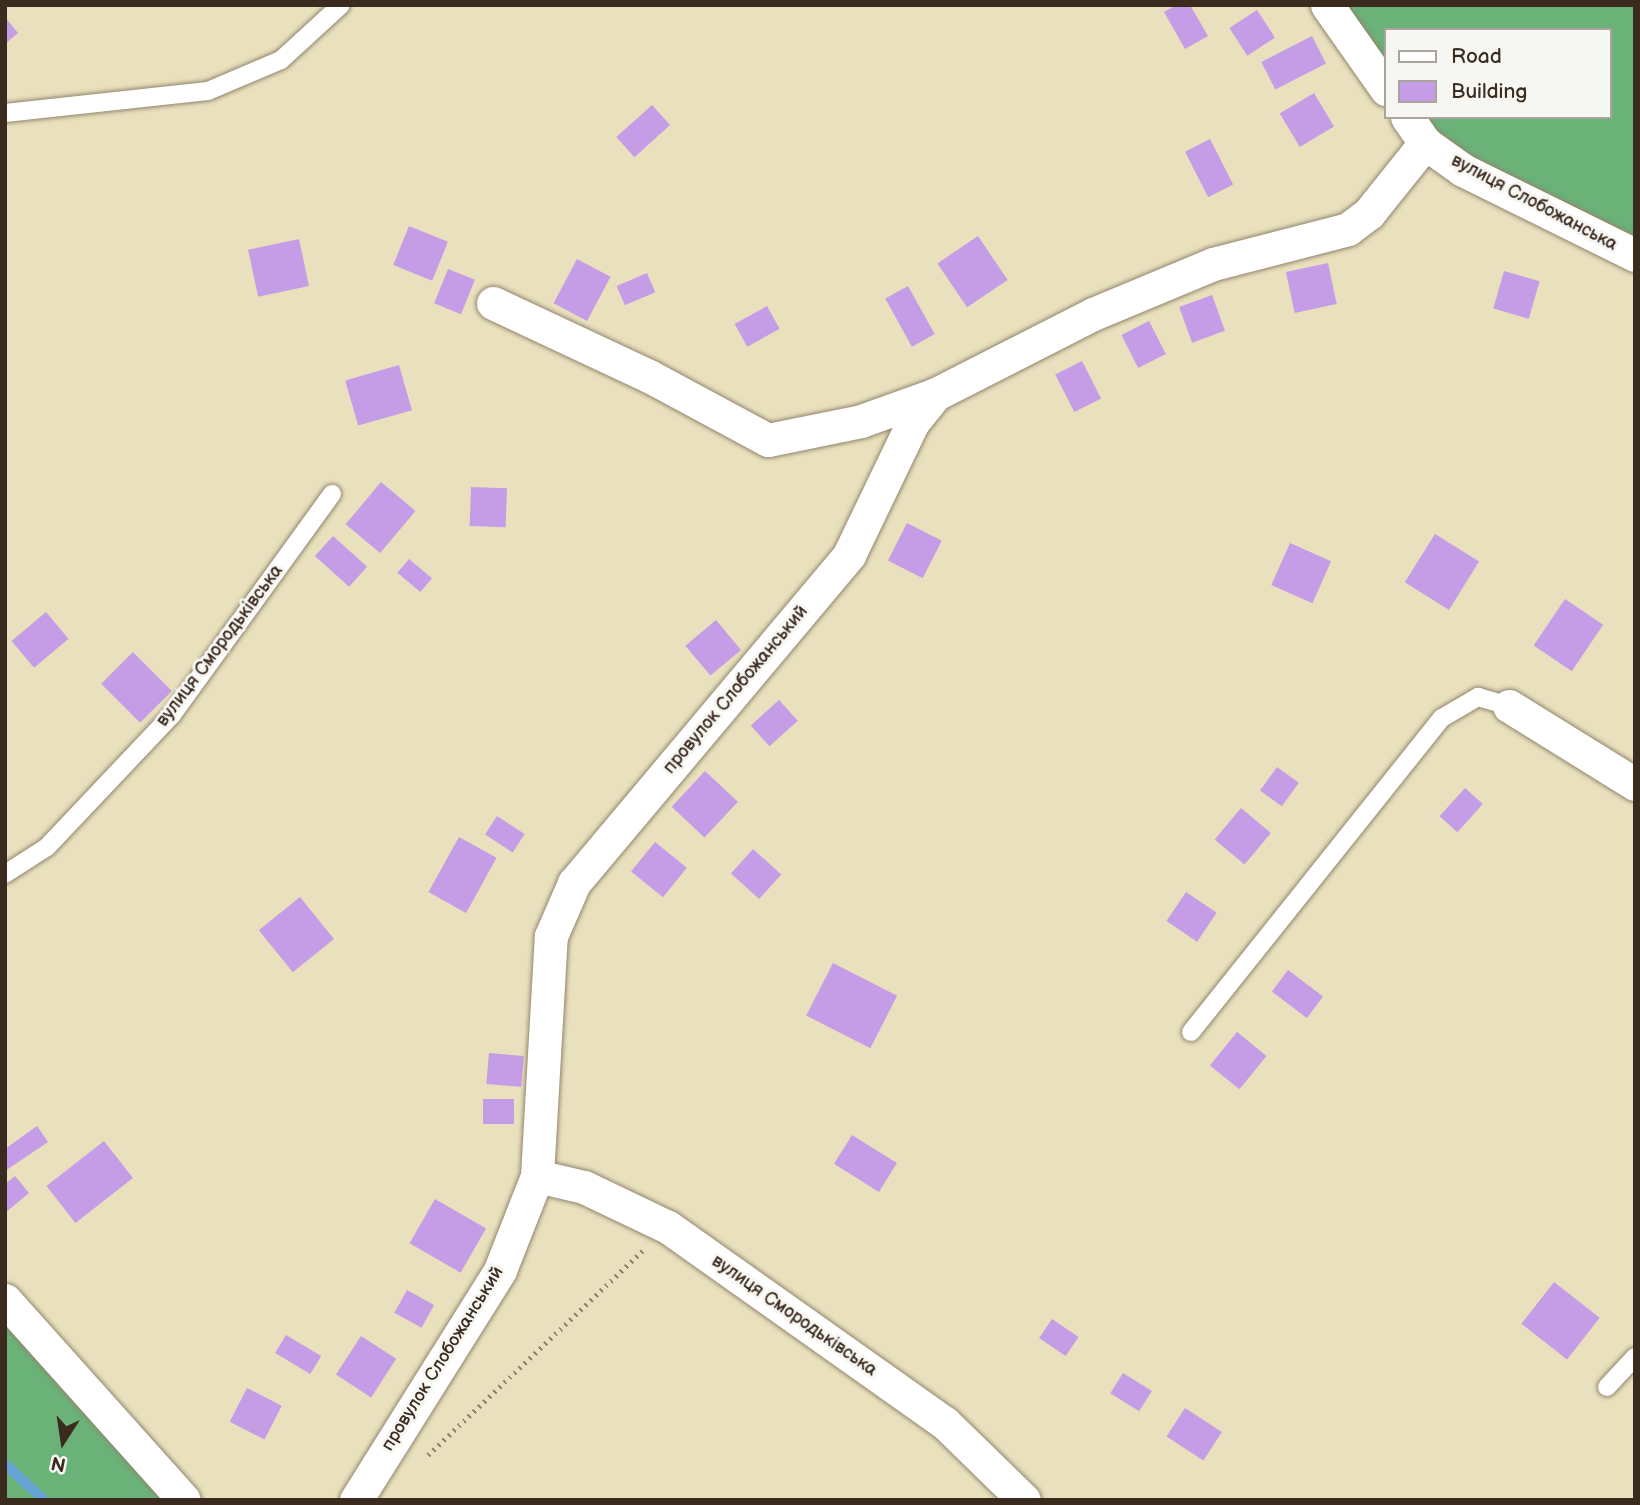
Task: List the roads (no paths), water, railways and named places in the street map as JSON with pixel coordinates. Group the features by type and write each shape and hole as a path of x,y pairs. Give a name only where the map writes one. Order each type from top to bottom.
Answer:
{"street":[{"path":"1327,5 1384,86"},
{"name":"вулиця Слобожанська","path":"1416,130 1463,170 1635,256"},
{"name":"провулок Слобожанський","path":"356,1500 500,1270 537,1176 551,936 575,883 849,555 913,422 936,394 1093,314 1213,264 1348,229 1369,213 1416,130"},
{"path":"493,303 649,376 768,440 861,421 936,394"},
{"path":"1509,706 1635,784"},
{"name":"вулиця Смородьківська","path":"537,1176 584,1187 668,1227 945,1423 1024,1500"},
{"path":"5,1300 184,1500"}],"lane":[{"path":"5,113 208,91 281,60 341,5"},
{"name":"вулиця Смородьківська","path":"5,874 47,846 172,715 332,494"},
{"path":"1191,1032 1442,718 1478,697 1509,706"},
{"path":"1607,1387 1635,1357"}],"waterway":[{"path":"5,1464 44,1500"}]}
